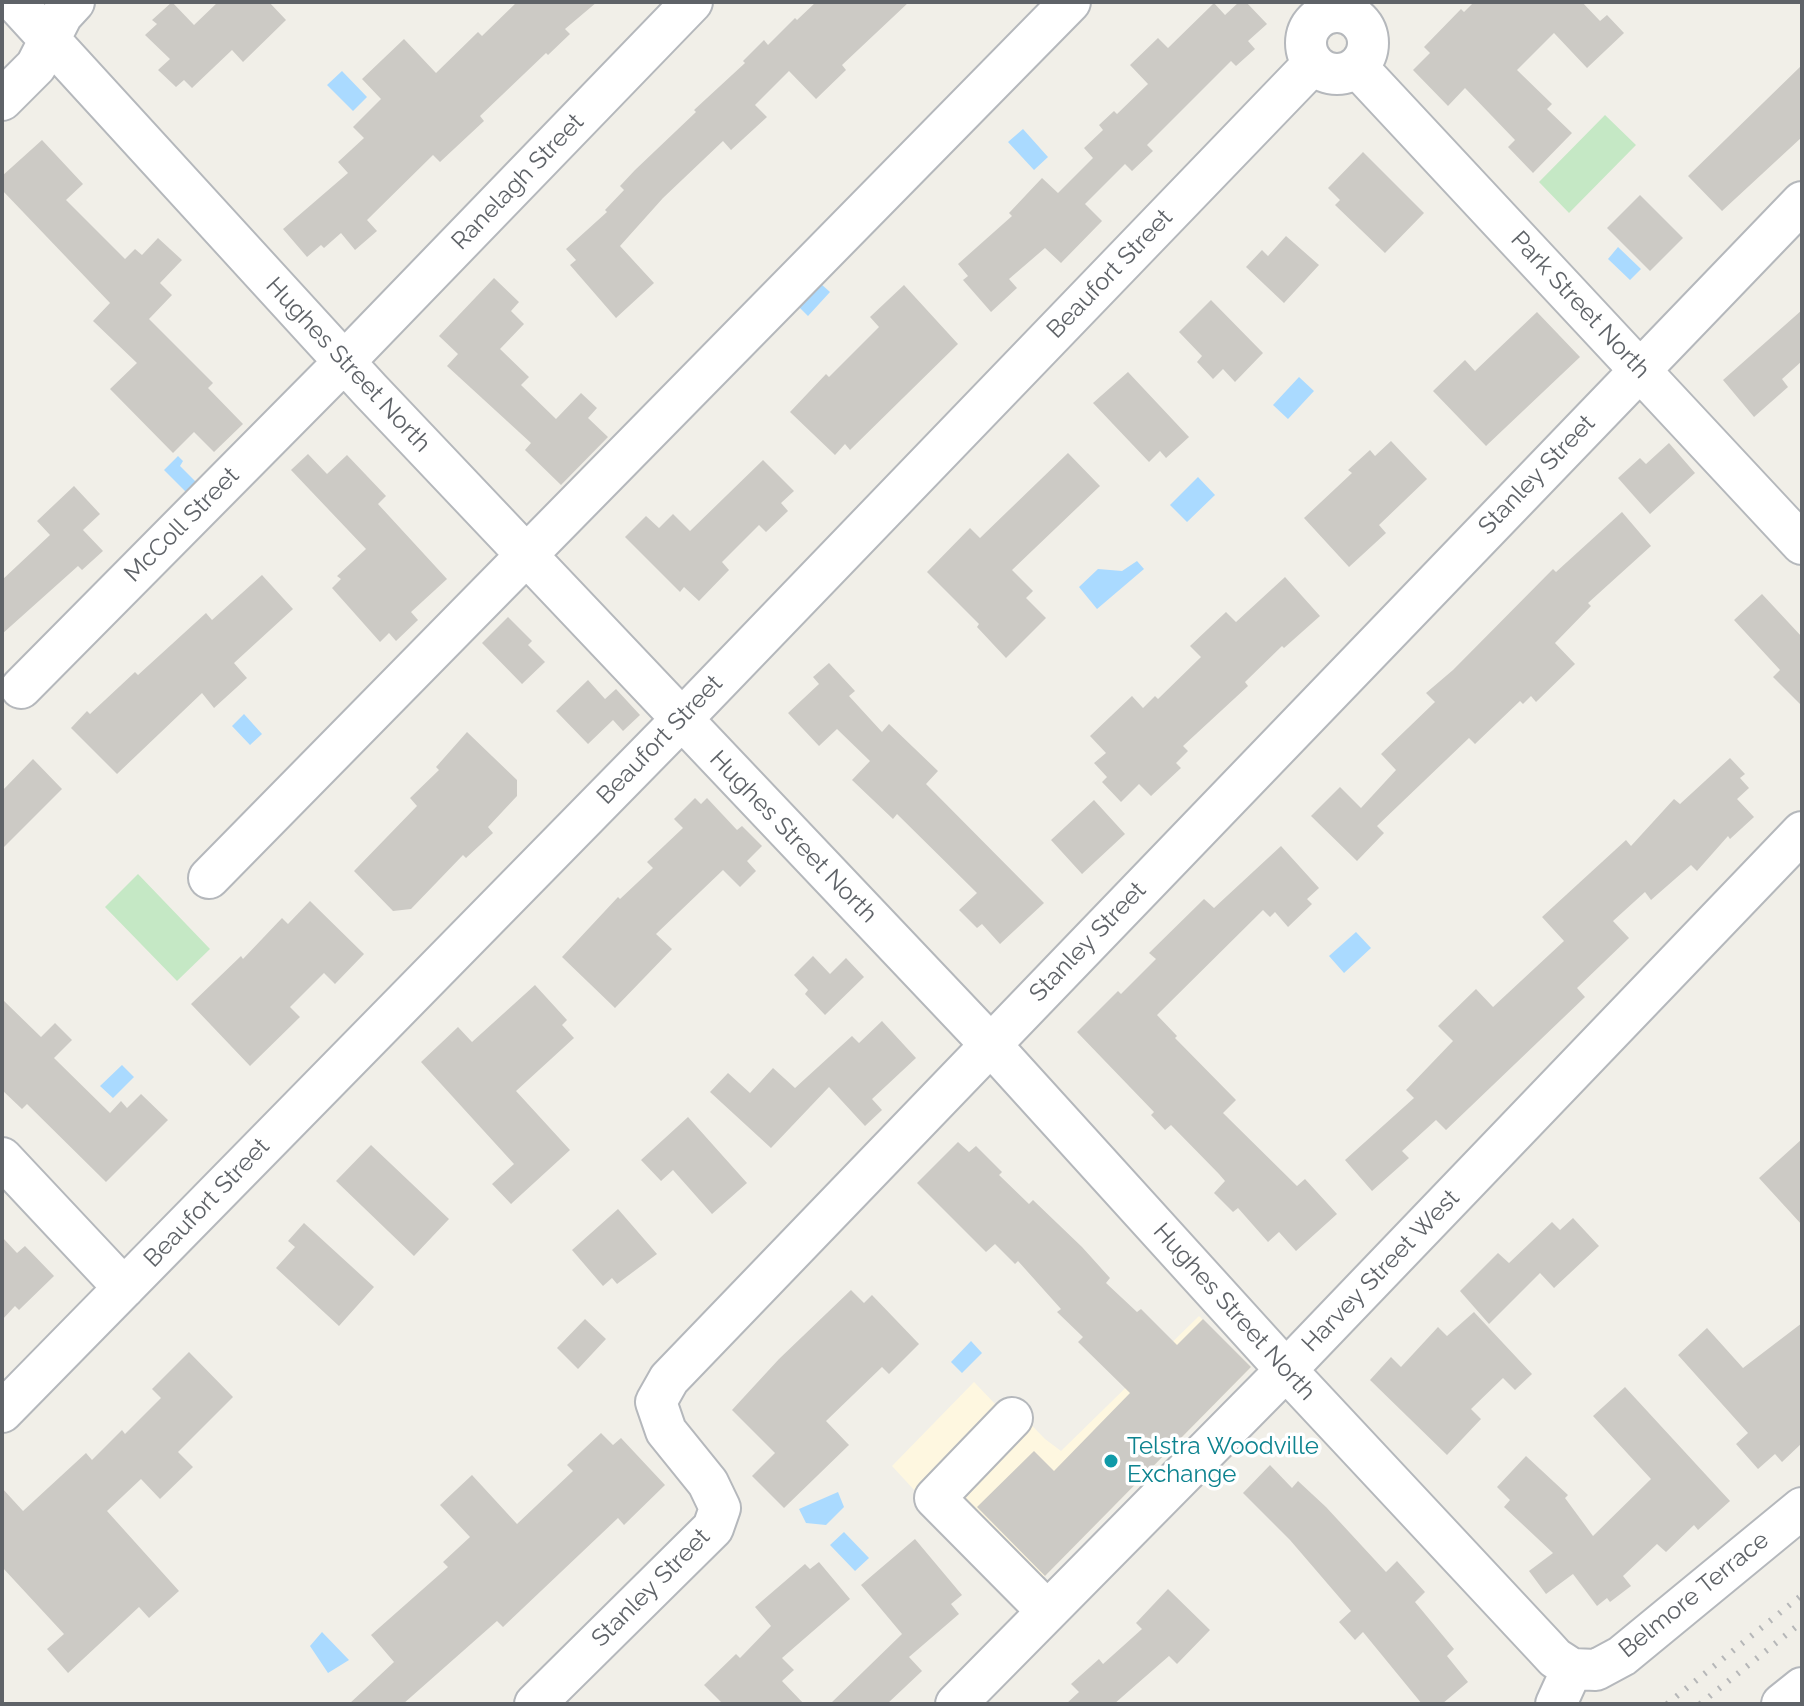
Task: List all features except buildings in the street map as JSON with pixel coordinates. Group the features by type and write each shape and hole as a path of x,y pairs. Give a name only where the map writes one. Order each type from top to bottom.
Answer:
{"street":[{"name":"Hughes Street North","path":"15,2 344,362 990,1044 1286,1370 1544,1646 1564,1686"},
{"path":"2,100 36,66 62,15 74,2"},
{"name":"Ranelagh Street","path":"344,362 692,2"},
{"path":"209,878 1070,2"},
{"path":"1307,11 1324,15 1368,12 1368,47 1357,67 1348,73 1335,74 1324,72 1313,64 1306,48 1307,11"},
{"name":"Beaufort Street","path":"2,1412 681,720 1313,64"},
{"name":"Park Street North","path":"1357,67 1802,544"},
{"name":"Stanley Street","path":"535,1704 713,1528 720,1508 708,1483 666,1431 656,1402 669,1379 1802,202"},
{"name":"McColl Street","path":"21,688 344,362"},
{"name":"Harvey Street West","path":"956,1704 1286,1370 1802,832"},
{"path":"2,1158 124,1288"},
{"path":"1012,1418 935,1498 1047,1611"},
{"name":"Belmore Terrace","path":"1564,1686 1622,1656 1802,1508"},
{"path":"1782,1704 1802,1688"}],"shaded area":[{"name":"Telstra Woodville Exchange","path":"1199,1316 1251,1367 1023,1598 952,1531 892,1466 974,1382 999,1408 1008,1401 1061,1451"}],"green space":[{"path":"1605,115 1636,145 1569,213 1539,182"},
{"path":"138,874 210,949 177,981 105,907"}],"water":[{"path":"342,71 367,97 353,111 327,85"},
{"path":"1023,129 1048,157 1034,170 1008,142"},
{"path":"1618,247 1641,269 1630,280 1608,259"},
{"path":"821,284 830,292 808,316 799,307"},
{"path":"1299,377 1314,391 1288,419 1273,405"},
{"path":"178,456 183,461 180,466 197,483 187,493 164,470"},
{"path":"1198,477 1215,495 1187,522 1170,505"},
{"path":"1137,561 1144,569 1097,609 1079,587 1098,569 1122,571"},
{"path":"244,714 262,734 250,745 232,726"},
{"path":"1356,932 1371,948 1344,973 1329,956"},
{"path":"122,1065 134,1077 113,1098 100,1086"},
{"path":"971,1341 982,1353 962,1373 951,1362"},
{"path":"838,1492 844,1507 826,1525 806,1523 799,1509"},
{"path":"844,1532 869,1558 855,1571 830,1545"},
{"path":"322,1632 349,1660 328,1673 310,1646"}],"railway":[{"path":"1667,1704 1802,1595"},
{"path":"1700,1704 1802,1622"}],"place":[{"name":"Telstra Woodville Exchange","path":"1111,1461"}]}
